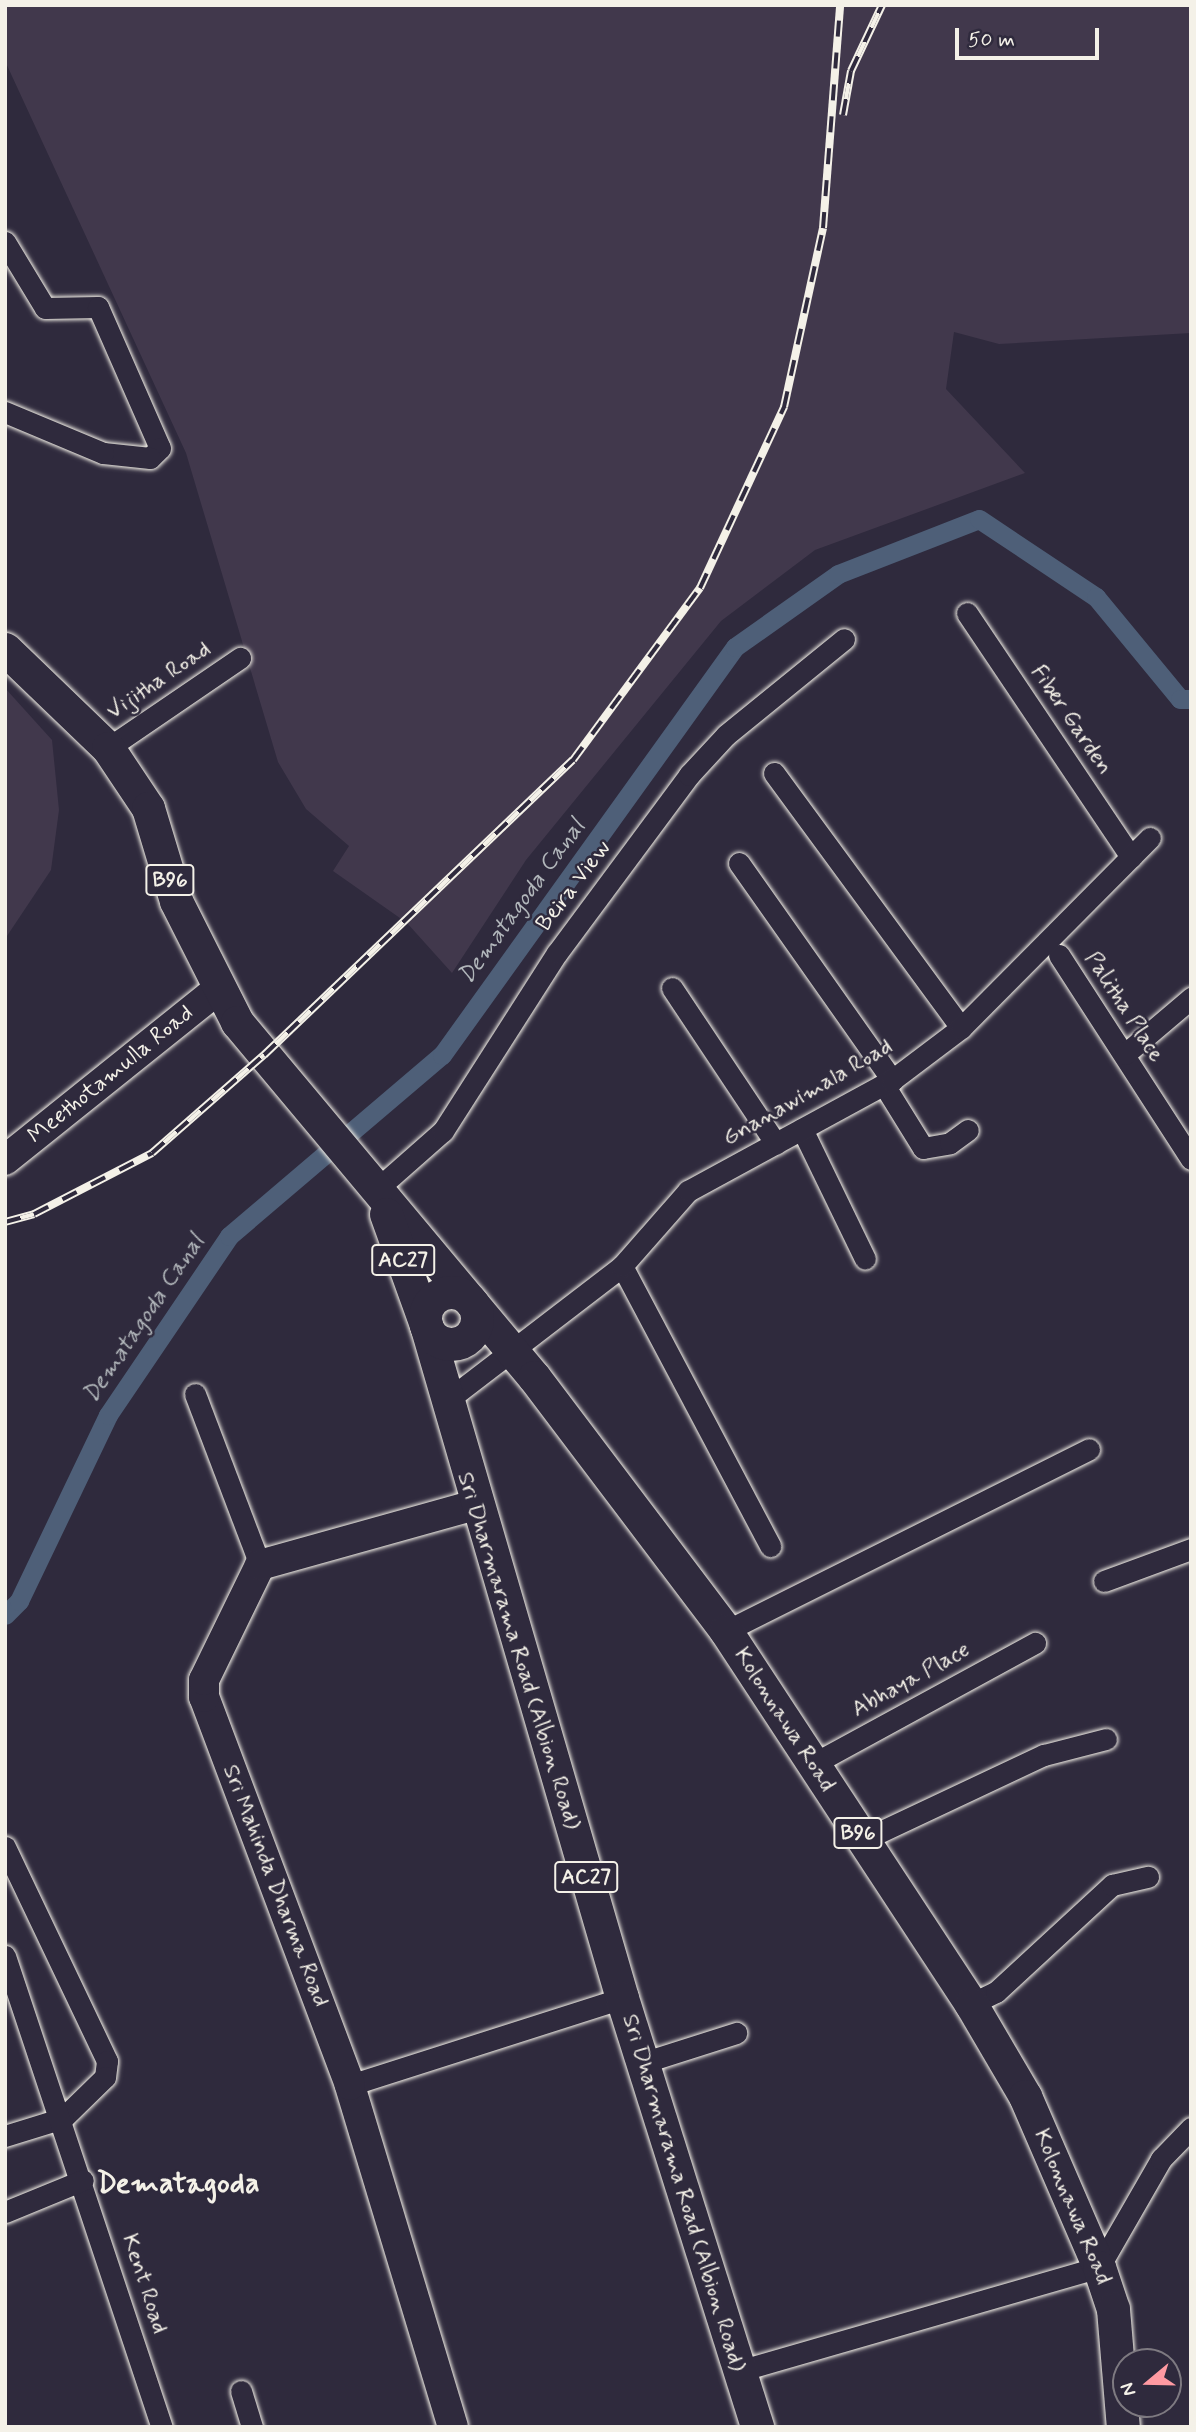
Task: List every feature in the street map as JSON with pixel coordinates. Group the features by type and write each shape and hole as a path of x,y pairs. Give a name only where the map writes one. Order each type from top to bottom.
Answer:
{"main road":[{"name":"B96","path":"5,649 108,748 148,808 176,901 216,991 378,1193"},
{"name":"Kolonnawa Road","path":"378,1193 511,1349 726,1631 971,2004 1025,2096 1099,2267 1113,2309 1123,2427"},
{"name":"Sri Dharmarama Road (Albion Road)","path":"378,1193 426,1325 445,1402 622,1998 757,2427"},
{"path":"426,1325 443,1343 467,1338 476,1324 470,1300"}],"street":[{"path":"5,242 45,308 98,307 160,448 150,458 103,453 5,412"},
{"name":"Fiber Garden","path":"967,613 1131,857"},
{"name":"Beira View","path":"378,1193 443,1131 558,953 689,775 726,735 844,639"},
{"name":"Vijitha Road","path":"108,748 240,659"},
{"path":"774,773 961,1028"},
{"name":"Gnanawimala Road","path":"445,1402 622,1266 688,1191 888,1082 961,1028 1150,838"},
{"path":"739,863 888,1082 923,1148 941,1147 968,1130"},
{"name":"Palitha Place","path":"1059,955 1191,1159"},
{"path":"672,988 776,1143"},
{"name":"Meethotamulla Road","path":"5,1160 216,991"},
{"path":"1125,1054 1191,998"},
{"path":"802,1129 865,1259"},
{"path":"622,1266 770,1546"},
{"path":"195,1394 260,1565 475,1505"},
{"path":"726,1631 1089,1450"},
{"path":"1104,1581 1191,1549"},
{"name":"Sri Mahinda Dharma Road","path":"260,1565 204,1680 204,1697 350,2085 453,2427"},
{"name":"Abhaya Place","path":"813,1764 1035,1643"},
{"path":"863,1840 1044,1755 1106,1739"},
{"path":"5,1847 107,2061 105,2077 64,2118 5,2136"},
{"path":"971,2004 1006,1984 1112,1885 1148,1877"},
{"name":"Kent Road","path":"5,1956 64,2118 162,2427"},
{"path":"350,2085 622,1998"},
{"path":"642,2063 736,2033"},
{"path":"739,2371 1099,2267 1161,2159 1191,2128"},
{"path":"5,2211 83,2180"},
{"path":"241,2391 252,2427"}],"shaded area":[{"path":"5,5 1191,5 1191,333 999,344 954,332 946,389 1025,473 815,550 721,621 526,860 452,973 407,923 333,871 349,846 306,809 278,762 186,453 5,61"},
{"path":"5,688 52,740 59,810 51,870 5,939"}],"waterway":[{"name":"Dematagoda Canal","path":"5,1615 19,1601 108,1415 229,1236 442,1055 735,647 838,574 979,519 1096,597 1180,699 1191,699"}],"railway":[{"path":"5,1222 34,1214 152,1153 264,1055 573,760 700,588 784,407 823,228 840,5"},
{"path":"843,115 851,71 882,5"}],"district":[{"name":"Dematagoda","path":"178,2184"}]}
